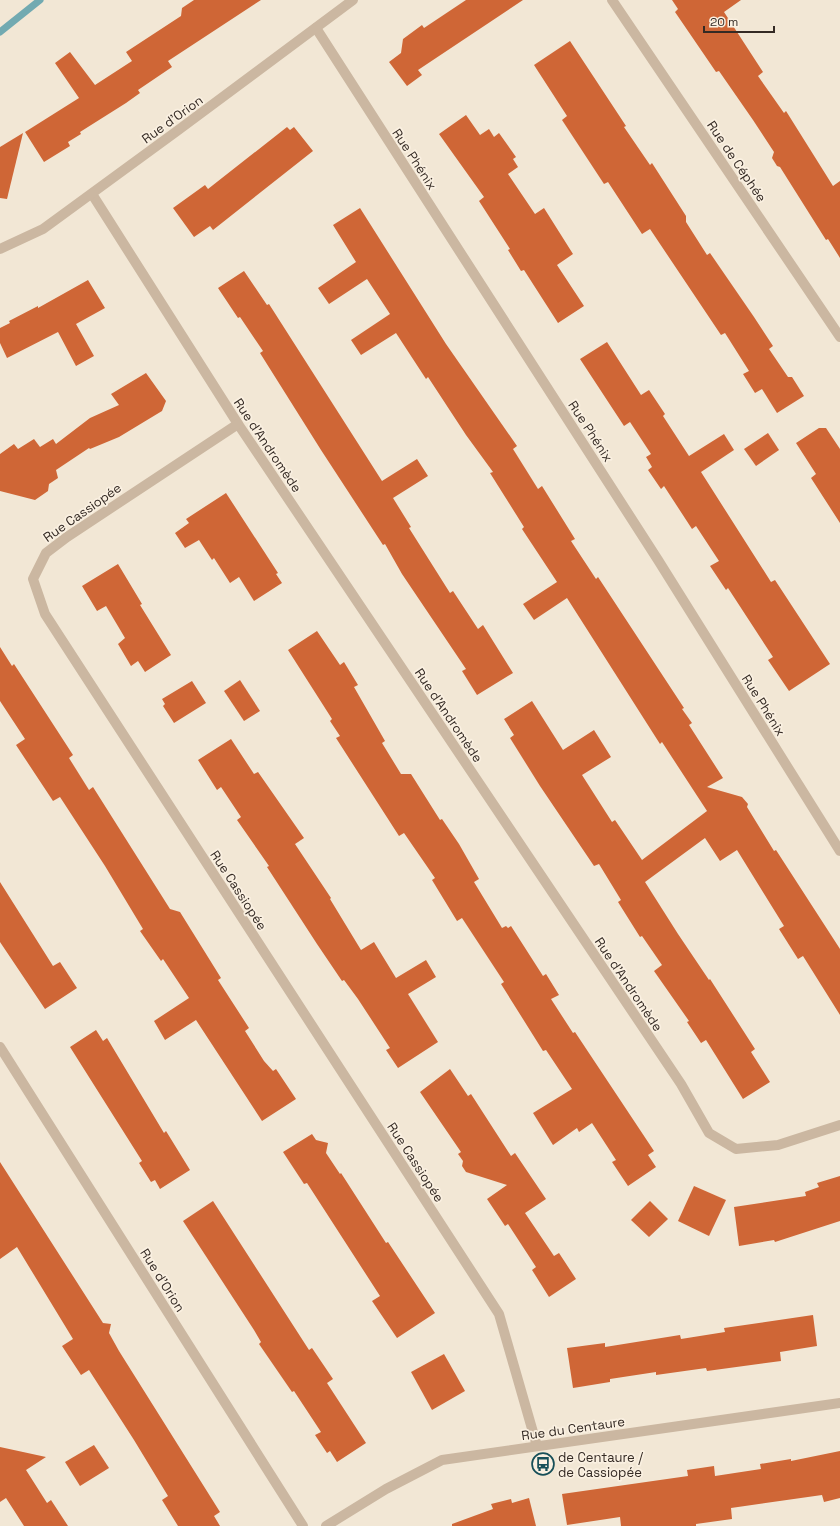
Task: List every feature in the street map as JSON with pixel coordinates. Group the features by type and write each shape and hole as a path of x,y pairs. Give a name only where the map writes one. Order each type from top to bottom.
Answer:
{"street":[{"name":"Rue d'Orion","path":"0,249 43,229 353,0"},
{"name":"Rue de Céphée","path":"612,0 840,337"},
{"name":"Rue Phénix","path":"316,28 658,560 840,851"},
{"name":"Rue d'Andromède","path":"92,194 238,424 681,1084 709,1133 736,1149 778,1146 840,1125"},
{"name":"Rue Cassiopée","path":"238,424 66,537 46,553 33,579 45,614 499,1314 537,1446"},
{"name":"Rue d'Orion","path":"0,1047 303,1526"},
{"name":"Rue du Centaure","path":"326,1526 386,1489 442,1460 840,1403"}],"building":[{"path":"194,0 261,0 168,61 172,67 138,90 140,93 126,103 80,132 81,134 68,142 70,146 44,162 25,132 79,98 55,63 70,52 95,85 132,61 126,52 181,16 182,8"},
{"path":"466,0 523,0 418,70 422,75 407,86 389,62 401,53 403,39 422,25 424,28"},
{"path":"672,0 741,0 724,12 763,72 758,76 784,113 786,111 833,186 840,181 840,258 828,239 826,240 780,167 777,166 772,158 774,152 753,120 719,71 716,72 675,12 678,9"},
{"path":"570,41 626,126 624,127 650,165 652,163 686,216 686,222 707,255 710,253 773,346 769,349 788,377 792,377 804,396 777,413 762,389 755,393 743,374 749,371 725,333 721,335 650,229 642,234 608,182 604,184 562,120 567,116 534,65"},
{"path":"466,115 480,135 489,129 494,137 499,133 516,157 513,159 518,167 508,174 535,214 544,208 573,254 557,265 584,306 558,323 524,270 521,271 508,250 510,249 479,201 484,197 439,134"},
{"path":"287,127 290,130 294,127 313,151 213,230 210,226 194,237 173,208 205,185 208,189"},
{"path":"23,133 7,199 0,198 0,147"},
{"path":"360,208 446,344 517,446 513,449 538,489 542,486 575,539 571,541 596,579 598,577 684,708 682,709 692,723 689,725 723,778 707,787 742,797 748,804 747,807 774,851 776,850 840,949 840,1015 803,956 798,959 779,929 784,926 737,850 720,861 705,838 645,882 755,1049 751,1052 770,1082 743,1099 706,1040 701,1043 687,1022 689,1021 654,971 662,965 642,936 640,937 618,902 621,900 599,864 594,866 540,786 510,738 514,735 504,719 532,701 563,750 594,730 611,757 582,775 612,822 615,820 642,860 707,811 662,742 660,744 567,598 534,620 523,604 557,582 522,529 524,527 490,473 493,472 466,435 428,377 426,379 396,333 361,355 351,340 390,314 367,279 329,304 318,288 356,262 333,225"},
{"path":"244,271 267,305 269,304 382,481 417,459 428,476 393,498 411,527 409,528 450,593 453,591 478,629 483,625 513,673 477,695 462,671 466,669 402,574 385,544 383,545 321,450 260,353 263,351 218,288"},
{"path":"88,280 105,308 76,324 94,356 76,366 58,332 7,358 0,343 0,328 10,323 9,321 38,306 38,308"},
{"path":"607,342 641,395 649,390 665,414 663,416 689,456 724,434 734,450 701,472 771,582 775,580 830,664 789,691 768,660 773,657 728,588 726,590 710,566 719,561 696,526 692,529 664,486 661,489 648,470 652,467 646,457 651,454 630,422 624,426 580,359"},
{"path":"146,373 166,401 162,411 119,437 90,449 89,448 56,470 58,478 49,484 48,491 35,500 0,491 0,454 14,444 18,449 34,439 40,447 53,439 56,444 90,418 119,405 111,394"},
{"path":"819,428 826,428 840,449 840,523 811,478 816,474 796,443"},
{"path":"768,433 779,450 756,466 744,449"},
{"path":"226,493 278,573 276,574 282,583 254,601 239,577 230,583 214,558 212,560 199,540 185,548 175,533 189,523 186,519"},
{"path":"118,564 142,604 140,605 171,655 145,672 138,661 131,666 118,644 125,638 106,606 97,611 82,586"},
{"path":"317,631 340,665 344,662 358,685 354,687 385,741 382,743 401,774 411,774 440,820 442,819 459,844 479,879 474,882 502,928 506,926 508,928 511,926 543,976 546,974 559,995 551,999 573,1033 575,1032 654,1151 648,1155 656,1167 628,1186 612,1162 616,1160 592,1123 579,1132 577,1128 553,1145 533,1113 572,1089 546,1050 543,1051 501,984 504,982 462,918 457,921 432,880 435,878 404,833 399,836 336,738 340,736 330,721 332,719 288,650"},
{"path":"0,647 12,666 14,664 73,755 69,758 89,790 93,787 170,909 180,912 221,978 218,980 249,1028 245,1031 264,1061 273,1071 276,1069 296,1099 262,1121 196,1020 165,1040 154,1021 189,998 163,959 161,961 140,931 143,929 105,866 60,797 53,801 16,745 25,739 0,701"},
{"path":"240,680 260,711 244,721 224,691"},
{"path":"192,681 206,703 174,723 163,706 165,704 162,699"},
{"path":"231,739 254,774 258,772 304,838 295,844 331,898 330,899 361,950 374,942 396,978 426,960 436,977 408,994 438,1042 398,1068 386,1050 390,1048 358,999 344,980 342,981 317,944 267,867 269,866 237,820 241,817 221,787 217,790 198,760"},
{"path":"0,882 53,966 60,962 77,988 45,1009 0,942"},
{"path":"96,1030 103,1041 107,1038 164,1133 166,1131 190,1170 160,1189 155,1180 151,1182 139,1163 142,1161 70,1047"},
{"path":"450,1069 468,1096 471,1094 511,1156 515,1153 546,1199 525,1213 554,1256 559,1253 576,1279 549,1297 532,1270 536,1267 508,1224 505,1226 487,1199 507,1185 466,1172 462,1166 463,1161 458,1154 461,1152 420,1092"},
{"path":"312,1134 316,1140 328,1143 326,1153 435,1313 397,1338 372,1301 380,1296 307,1183 304,1184 283,1152"},
{"path":"0,1162 103,1323 111,1324 109,1333 119,1351 220,1512 214,1516 220,1526 178,1526 162,1500 168,1496 89,1370 81,1375 62,1346 73,1339 17,1247 0,1259"},
{"path":"840,1176 840,1221 775,1242 774,1240 739,1246 734,1207 806,1196 805,1192 819,1187 817,1183"},
{"path":"694,1186 726,1200 709,1236 678,1221"},
{"path":"213,1201 309,1350 312,1348 333,1379 327,1383 366,1443 337,1462 330,1451 327,1453 315,1435 321,1432 294,1391 292,1392 259,1344 261,1342 254,1330 183,1221"},
{"path":"650,1201 668,1219 649,1237 631,1220"},
{"path":"813,1315 817,1346 780,1352 781,1361 707,1371 706,1368 656,1375 656,1372 610,1379 610,1382 573,1388 567,1348 605,1343 605,1347 680,1335 681,1339 725,1332 724,1328"},
{"path":"444,1354 465,1391 432,1410 411,1372"},
{"path":"94,1445 109,1468 80,1486 65,1462"},
{"path":"0,1447 46,1457 26,1470 47,1503 51,1500 68,1526 24,1526 6,1498 0,1502"},
{"path":"840,1451 840,1498 824,1502 822,1495 731,1508 732,1519 696,1524 696,1526 621,1526 620,1517 567,1525 562,1494 688,1476 687,1470 714,1466 715,1476 761,1469 760,1464 791,1459 791,1461"},
{"path":"529,1498 536,1526 452,1526 452,1524 493,1509 491,1504 511,1499 512,1503"}],"waterway":[{"path":"0,32 40,0"}],"place":[{"name":"de Centaure / de Cassiopée","path":"543,1464"}]}
